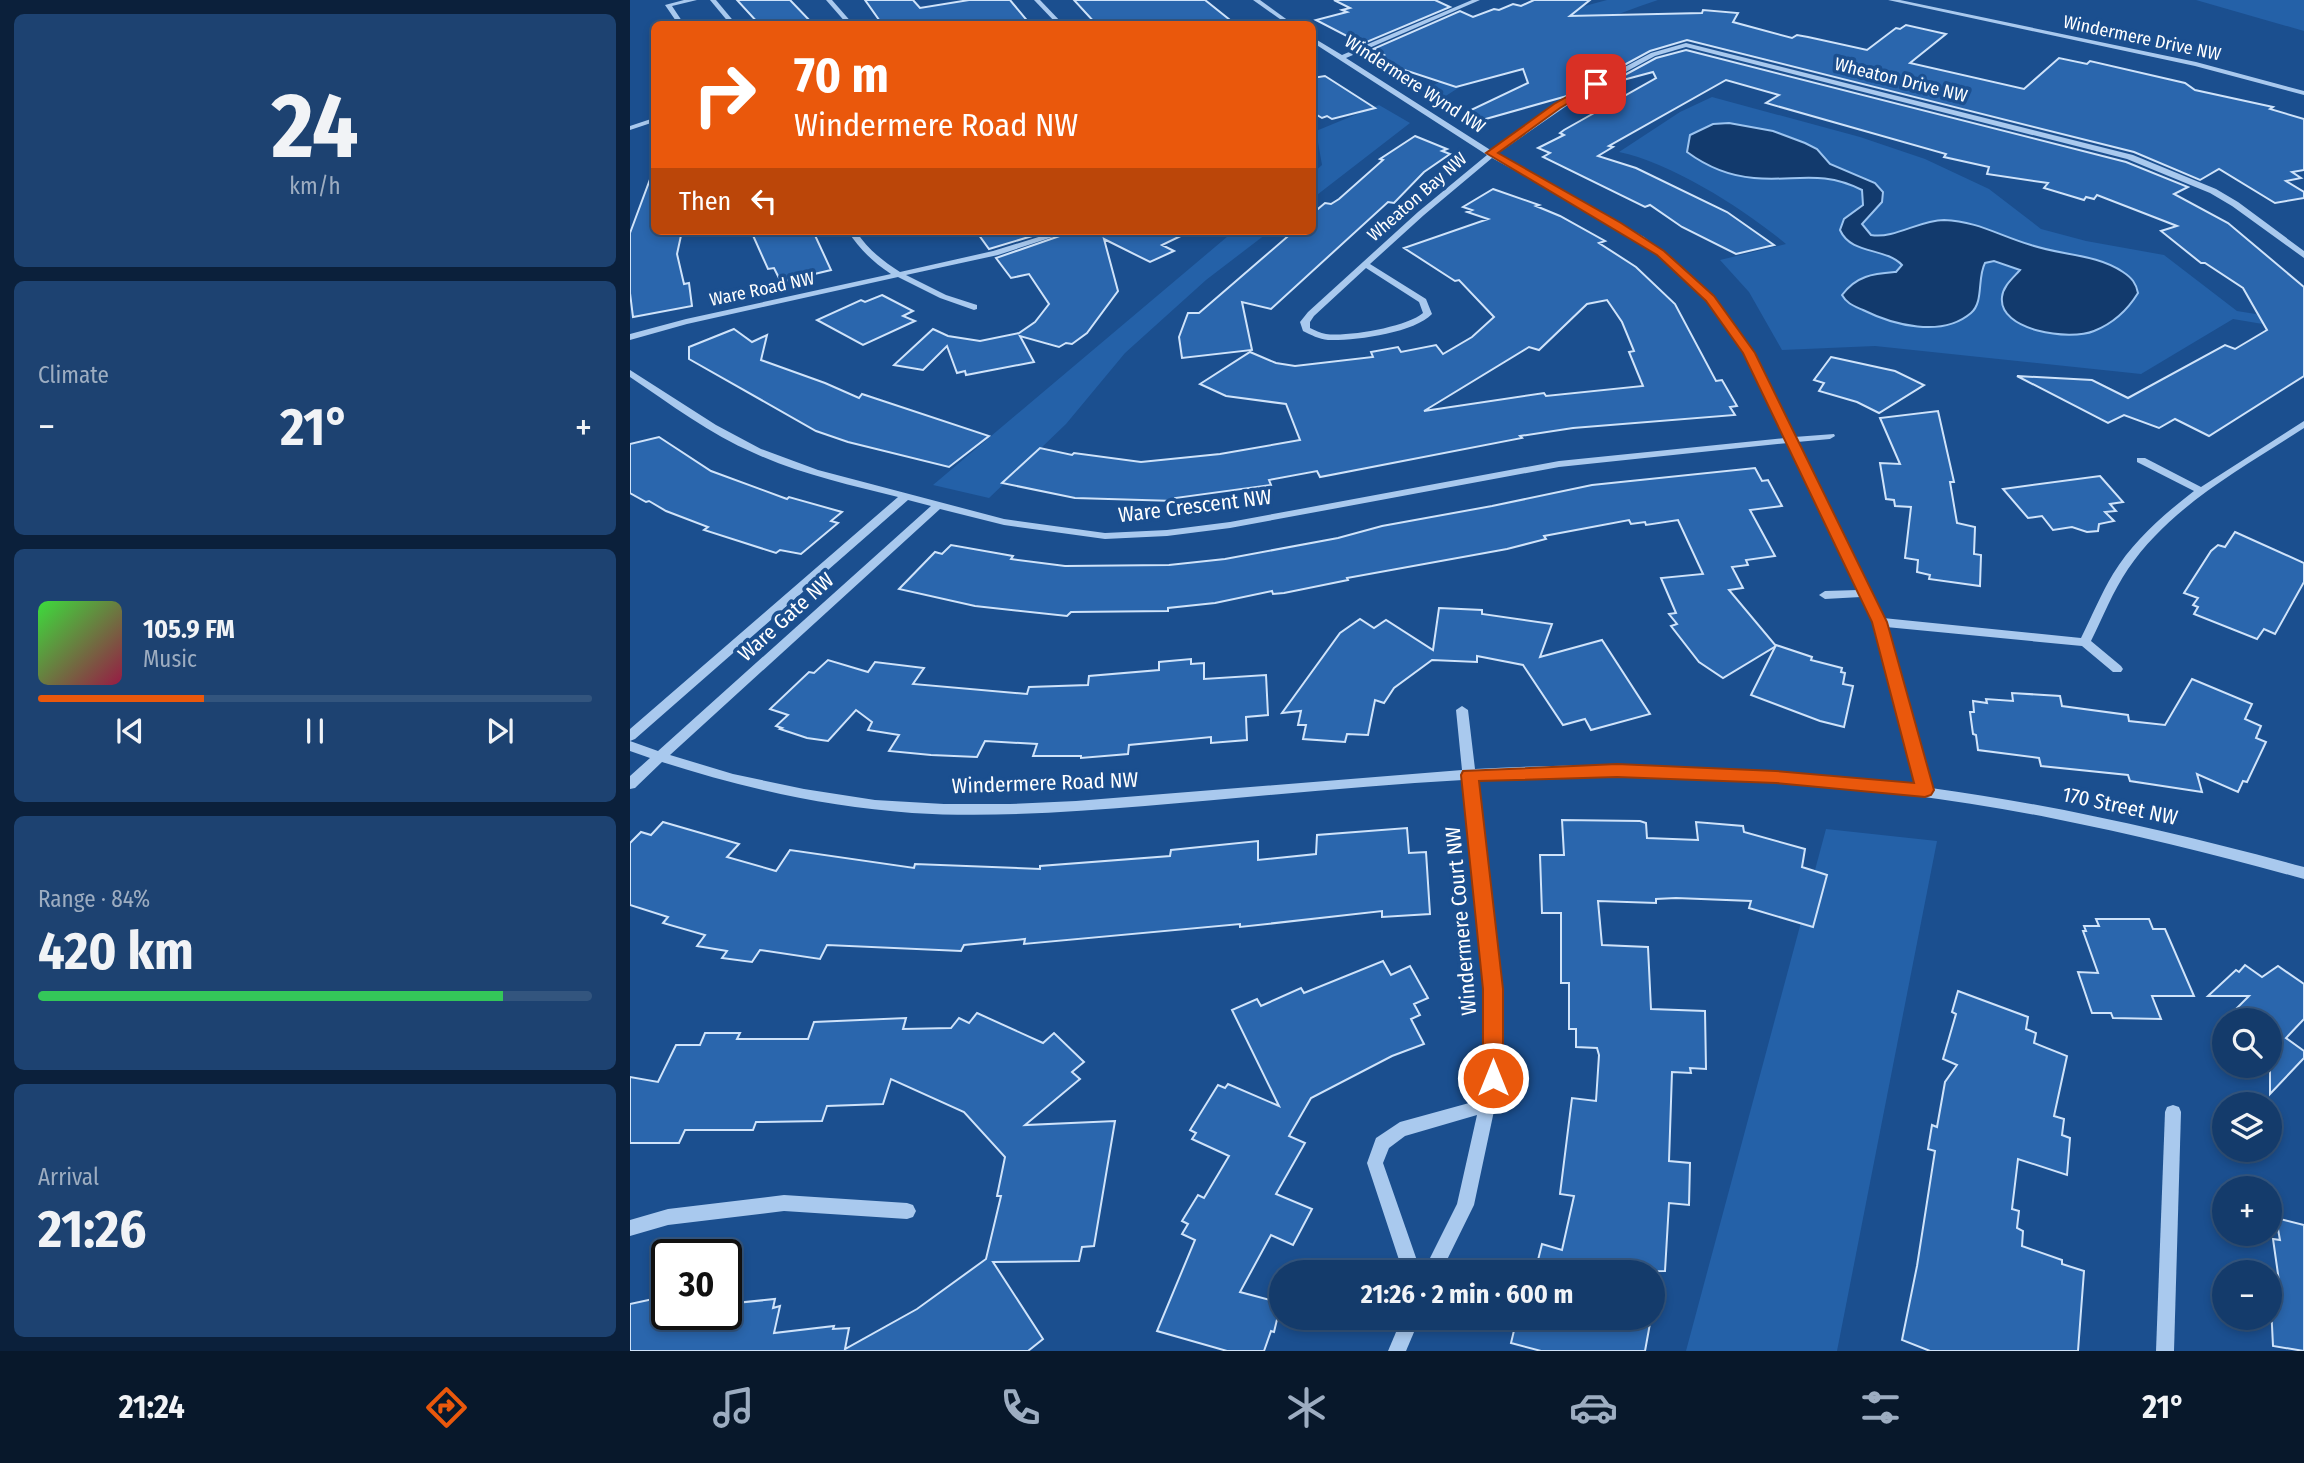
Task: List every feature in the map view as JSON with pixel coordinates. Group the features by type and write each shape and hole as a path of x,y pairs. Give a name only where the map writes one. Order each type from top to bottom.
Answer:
{"street":[{"path":"679,21 668,5 688,0"},
{"path":"713,0 730,21"},
{"path":"829,0 847,21"},
{"path":"1037,0 1057,21"},
{"path":"1256,0 1286,21"},
{"path":"1341,58 1477,0"},
{"name":"Windermere Drive NW","path":"1891,0 2196,64 2304,93"},
{"name":"Windermere Wynd NW","path":"1316,42 1491,153 1641,239 1684,273 1710,298 1749,353 1879,622 1925,790"},
{"name":"Wheaton Drive NW","path":"1491,153 1574,95 1659,52 1686,45 2083,144 2151,164 2192,181 2235,204 2304,255"},
{"path":"630,128 651,121"},
{"name":"Wheaton Bay NW","path":"1365,264 1423,301 1428,314 1424,320 1410,325 1340,337 1325,337 1306,329 1305,322 1311,314 1365,264 1445,190 1491,153"},
{"path":"855,235 872,255 902,274 947,298 974,307"},
{"name":"Ware Road NW","path":"630,338 686,322 995,253 1055,235"},
{"name":"Ware Crescent NW","path":"630,373 712,427 757,451 814,472 1039,528 1105,536 1167,533 1230,525 1559,464 1792,440"},
{"path":"2085,642 2123,567 2142,542 2201,491 2304,424"},
{"path":"1792,440 1830,436"},
{"path":"2141,460 2201,491"},
{"name":"Ware Gate NW","path":"630,736 906,496"},
{"name":"Ware Gate NW","path":"630,784 938,505"},
{"path":"1825,595 1865,593"},
{"path":"1879,622 2085,642 2117,669"},
{"path":"1462,710 1469,775"},
{"name":"Windermere Road NW","path":"630,746 698,770 770,788 863,804 917,808 1035,809 1469,775 1617,770 1776,777 1925,790"},
{"name":"Windermere Court NW","path":"1438,1260 1465,1205 1493,1078 1493,989 1469,775"},
{"name":"170 Street NW","path":"1925,790 2147,831 2304,873"},
{"path":"1408,1260 1375,1163 1382,1143 1400,1130 1487,1105"},
{"path":"2165,1351 2173,1112"},
{"path":"630,1228 668,1217 784,1203 906,1211"},
{"path":"1396,1351 1406,1330"}],"shaded area":[{"path":"1607,0 1658,0 1544,44 1490,70 1438,101 1423,91 1570,10"},
{"path":"2196,0 2304,0 2304,31"},
{"path":"1712,97 1860,137 1925,159 1989,189 2041,229 2086,241 2164,255 2237,311 2304,322 2304,331 2233,319 2141,374 1875,346 1782,350 1749,292 1720,260 1786,244 1750,216 1707,189 1662,166 1619,152 1680,112"},
{"path":"1379,105 1410,123 1316,196 1316,170 1322,165 1316,131"},
{"path":"1729,123 1773,131 1805,143 1817,149 1830,164 1875,183 1883,192 1882,202 1862,224 1871,235 1880,236 1935,221 1967,223 2031,245 2113,266 2131,279 2138,293 2119,316 2094,331 2083,334 2053,334 2023,325 2011,318 2004,309 2002,297 2004,289 2020,270 1994,261 1985,263 1978,303 1971,313 1959,321 1932,327 1917,326 1875,315 1846,301 1842,295 1860,279 1896,272 1902,265 1887,255 1852,243 1840,230 1844,219 1863,205 1862,190 1820,178 1768,179 1736,175 1710,166 1687,152 1690,135 1713,124"},
{"path":"1229,235 1265,235 1206,280 1125,353 1066,424 989,498 933,485"},
{"path":"1826,829 1937,841 1837,1351 1686,1351"}],"building":[{"path":"737,0 790,0 810,21 756,21"},
{"path":"865,0 913,0 920,8 969,0 1010,0 1028,21 880,21"},
{"path":"1074,0 1205,0 1231,21 1093,21"},
{"path":"1334,0 1435,0 1450,7 1362,44 1316,20 1347,12 1342,10 1350,8"},
{"path":"1534,0 1590,0 1570,16 1702,13 1703,10 1738,13 1733,22 1792,38 1797,35 1867,50 1896,28 1900,29 1906,25 1946,34 1910,63 2024,89 2059,58 2087,64 2090,61 2185,83 2195,90 2273,107 2270,109 2304,119 2304,170 2292,172 2301,178 2286,181 2304,192 2304,198 2275,203 2219,169 2200,180 2134,152 1687,40 1650,51 1567,96 1475,122 1471,110 1528,83 1523,69 1456,87 1374,60 1384,55 1373,49 1460,11 1473,17 1513,4 1521,6"},
{"path":"1686,50 2126,162 2188,187 2174,194 2228,223 2304,287 2304,376 2209,436 2175,419 2159,428 2124,415 2108,423 2017,376 2092,380 2128,398 2225,345 2235,349 2267,330 2243,288 2201,263 2161,231 2177,226 2097,195 2094,199 2086,197 2084,200 2044,188 2048,183 1987,174 1989,167 1944,157 1946,154 1766,103 1779,95 1726,80 1609,146 1613,147 1598,156 1636,168 1727,212 1774,245 1736,254 1682,227 1650,205 1645,207 1543,157 1550,153 1538,148 1564,135 1560,133 1564,130 1656,78 1653,72 1608,84 1656,58"},
{"path":"1325,76 1375,108 1332,119 1327,116 1322,118 1316,114 1316,77"},
{"path":"1415,136 1447,149 1442,151 1450,154 1424,172 1394,203 1388,202 1271,309 1242,302 1252,350 1182,358 1179,337 1188,313 1199,313 1289,235 1316,235 1316,211 1325,203 1331,204 1339,199 1383,160 1380,159"},
{"path":"651,177 651,235 681,235 677,254 684,284 689,283 692,306 633,317 630,293 630,233"},
{"path":"1493,189 1539,205 1536,206 1605,241 1599,243 1636,267 1675,304 1716,381 1722,380 1737,406 1730,407 1735,415 1573,428 1520,436 1522,438 1320,477 1317,471 1269,480 1271,485 1175,498 1175,501 1075,498 1002,483 1040,448 1072,455 1074,453 1141,462 1220,454 1300,440 1286,404 1226,396 1200,384 1250,352 1276,363 1295,366 1373,357 1371,352 1398,347 1401,352 1436,345 1443,354 1472,337 1494,317 1459,280 1455,281 1404,248 1488,219 1467,212 1472,210 1463,207","holes":["1607,300 1622,322 1634,351 1629,352 1643,386 1546,396 1544,393 1424,411 1529,347 1539,350 1587,304"]},
{"path":"753,235 815,235 831,270 781,282 774,268 768,269"},
{"path":"979,235 1036,235 989,249"},
{"path":"1062,235 1183,235 1162,245 1174,251 1150,262 1104,239 1118,291 1087,333 1072,344 1066,343 1059,347 1020,336 1034,362 966,375 965,371 957,373 947,346 923,370 894,365 933,329 948,336 980,341 1019,333 1035,322 1049,304 1029,274 1011,278 996,258"},
{"path":"882,295 913,311 903,316 915,321 863,345 817,320 861,300 865,302"},
{"path":"734,329 752,342 767,335 761,360 859,398 862,394 989,436 949,467 848,442 816,431 689,359 689,347"},
{"path":"1831,357 1895,371 1924,385 1879,413 1857,402 1819,391 1824,383 1814,380"},
{"path":"1938,411 1954,482 1950,482 1957,523 1975,527 1974,554 1981,555 1980,586 1929,579 1930,575 1917,572 1918,560 1905,558 1911,507 1895,506 1894,500 1886,499 1880,463 1900,464 1880,418"},
{"path":"659,437 711,471 787,499 789,497 842,512 831,521 838,523 801,554 780,550 776,553 704,530 708,527 666,511 630,493 630,444"},
{"path":"1755,468 1762,481 1768,480 1782,506 1750,510 1775,556 1746,560 1748,565 1732,567 1743,588 1729,590 1776,646 1723,678 1699,662 1671,626 1677,624 1669,614 1676,613 1661,578 1703,574 1678,520 1646,525 1645,522 1631,524 1629,520 1544,536 1546,539 1507,549 1347,578 1348,580 1284,593 1273,594 1272,591 1215,603 1168,608 1168,611 1071,612 1067,616 975,606 899,589 935,552 942,554 951,545 1013,556 1011,559 1065,566 1169,565 1225,559 1338,538 1382,526 1592,485"},
{"path":"2100,476 2123,502 2110,504 2116,511 2105,512 2114,521 2099,524 2098,531 2087,532 2072,527 2053,530 2042,516 2028,518 2003,489"},
{"path":"2235,532 2304,563 2304,582 2275,634 2264,629 2257,639 2194,614 2198,607 2193,605 2198,598 2184,593 2211,551 2218,545 2225,547"},
{"path":"1439,608 1482,610 1482,614 1552,624 1540,657 1602,640 1650,714 1591,730 1585,719 1563,725 1523,665 1477,656 1477,662 1432,660 1394,688 1384,703 1375,700 1368,735 1347,734 1345,742 1303,739 1306,725 1298,725 1301,711 1282,713 1340,633 1360,619 1374,628 1386,620 1433,650"},
{"path":"1776,645 1812,657 1811,660 1842,668 1841,672 1845,673 1843,684 1853,686 1844,727 1820,721 1751,695"},
{"path":"1191,659 1191,664 1204,663 1204,679 1266,675 1268,715 1246,717 1247,740 1211,743 1211,737 1129,745 1128,754 1081,758 1033,756 1037,744 985,741 977,757 931,755 889,751 899,735 868,730 872,722 856,710 828,741 807,738 780,729 782,728 776,726 788,715 770,709 809,672 814,673 828,660 868,672 875,662 924,668 913,684 1027,694 1029,687 1088,685 1089,676 1159,670 1159,662"},
{"path":"2192,679 2252,704 2245,719 2261,726 2256,738 2266,742 2247,782 2243,781 2238,792 2197,774 2202,792 2130,781 2128,775 2041,766 2039,758 1978,750 1976,735 1973,734 1970,712 1974,712 1973,701 2013,701 2012,693 2060,696 2062,706 2128,715 2129,721 2165,725"},
{"path":"1562,820 1640,821 1646,823 1647,838 1698,840 1696,822 1743,826 1744,832 1805,849 1802,867 1827,875 1813,927 1749,908 1751,901 1676,898 1656,899 1656,903 1598,901 1602,945 1648,947 1651,1009 1705,1011 1706,1069 1690,1068 1691,1073 1672,1072 1669,1161 1690,1163 1689,1205 1669,1203 1665,1271 1665,1260 1538,1260 1542,1244 1562,1250 1574,1196 1560,1194 1572,1098 1596,1101 1599,1055 1597,1048 1576,1047 1576,1029 1569,1029 1569,983 1561,983 1561,913 1542,913 1540,855 1564,855"},
{"path":"663,822 739,844 727,857 776,871 790,850 914,868 915,864 1040,869 1040,866 1170,856 1171,850 1258,841 1258,860 1316,854 1317,835 1407,828 1409,853 1426,852 1430,914 1382,917 1382,911 1240,927 1240,924 1024,944 1025,939 964,945 961,951 827,945 820,959 760,950 752,962 722,958 727,951 697,946 705,935 663,923 668,917 630,905 630,843 641,832 651,835"},
{"path":"2096,919 2149,919 2153,929 2165,929 2194,996 2152,996 2161,1019 2113,1018 2111,1013 2092,1013 2078,972 2098,973 2083,931 2086,931 2084,926 2099,926"},
{"path":"1383,961 1391,975 1410,966 1428,998 1414,1004 1420,1015 1411,1019 1424,1044 1392,1056 1311,1098 1289,1136 1305,1143 1276,1194 1312,1209 1293,1245 1271,1235 1240,1292 1269,1300 1269,1330 1274,1330 1271,1331 1264,1351 1227,1351 1157,1331 1195,1240 1182,1234 1188,1224 1182,1221 1198,1195 1204,1198 1229,1156 1192,1139 1196,1133 1190,1130 1218,1085 1225,1088 1228,1084 1279,1106 1232,1010 1257,999 1261,1006 1301,988 1304,993"},
{"path":"2245,965 2262,977 2278,966 2304,984 2304,1019 2286,1038 2304,1051 2304,1058 2272,1092 2270,1078 2282,1078 2282,1008 2237,1008 2249,996 2208,996 2236,970 2239,972"},
{"path":"1958,991 2028,1017 2026,1029 2036,1033 2034,1043 2067,1056 2054,1116 2064,1119 2062,1135 2070,1138 2067,1175 2018,1159 2012,1209 2019,1211 2017,1228 2023,1231 2022,1246 2084,1271 2078,1351 1930,1351 1902,1340 1935,1151 1928,1149 1932,1125 1937,1127 1945,1082 1957,1065 1943,1059 1956,1014 1952,1012"},
{"path":"977,1013 1043,1043 1054,1033 1084,1062 1072,1072 1080,1079 1025,1125 1115,1121 1094,1246 1082,1247 1079,1261 993,1262 1043,1339 1028,1351 630,1351 630,1304 651,1299 651,1330 742,1330 742,1302 775,1299 773,1308 780,1306 774,1333 834,1326 833,1329 849,1328 845,1349 917,1309 986,1259 1001,1196 997,1196 1005,1157 964,1112 891,1079 883,1104 827,1106 822,1121 756,1122 753,1130 685,1130 679,1143 630,1143 630,1077 658,1082 676,1045 700,1045 705,1033 740,1033 737,1039 808,1039 814,1022 906,1018 903,1029 951,1028 959,1018 969,1023"},
{"path":"2282,1220 2304,1225 2304,1351 2273,1346 2272,1330 2282,1330 2282,1260 2276,1260 2274,1246 2282,1246"},
{"path":"1514,1330 1649,1330 1645,1351 1541,1351 1511,1343"}],"route":[{"path":"1493,1078 1493,989 1469,775 1617,770 1776,777 1925,790 1879,622 1749,353 1710,298 1660,253 1618,225 1491,153 1557,106 1596,84"}]}
